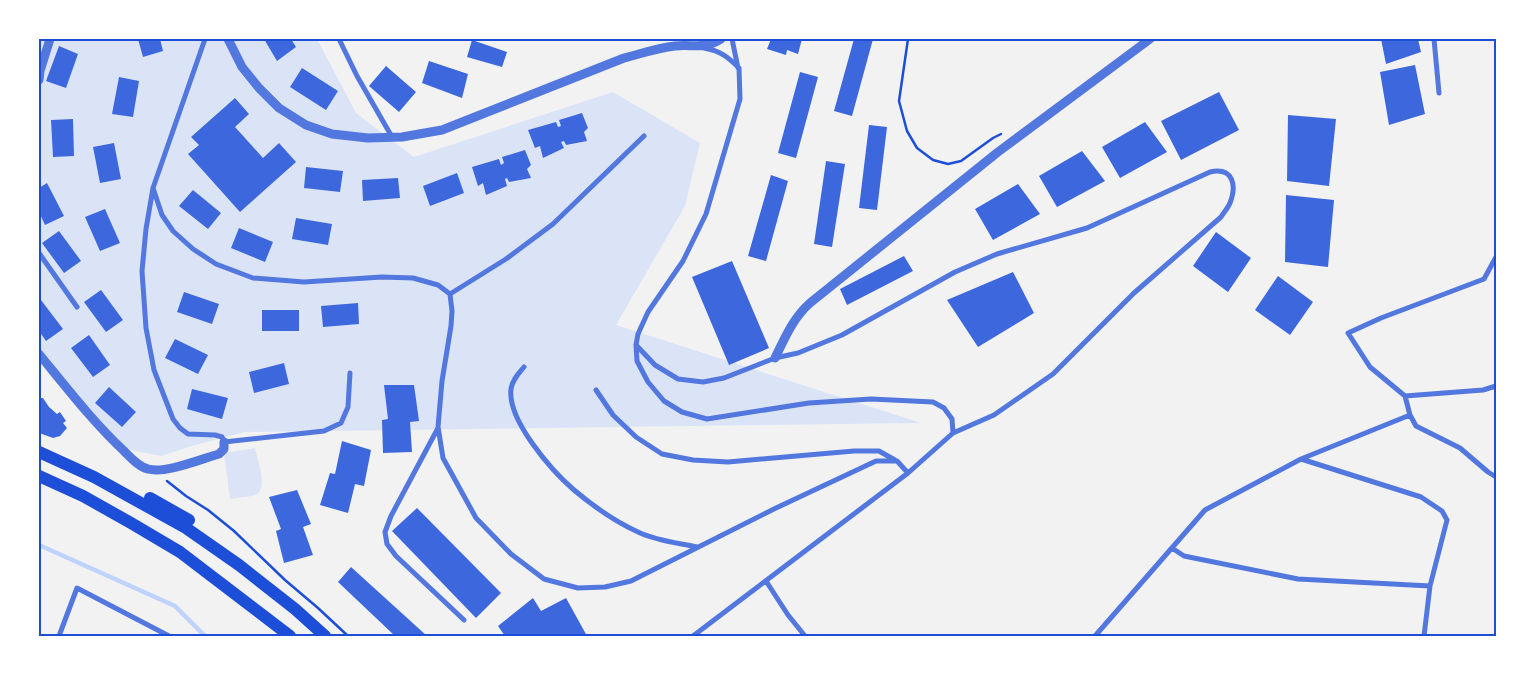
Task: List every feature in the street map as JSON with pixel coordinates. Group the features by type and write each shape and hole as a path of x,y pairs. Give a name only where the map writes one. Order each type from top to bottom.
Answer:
{"highway":[{"path":"39,452 94,477 186,528 295,609 325,636"},
{"path":"39,476 83,496 180,552 290,636"}],"street":[{"path":"39,80 50,39"},
{"path":"39,354 110,438 137,464 154,470 170,468 219,454 224,449 222,437 188,434 173,419 154,370 146,328 142,271 146,229 153,188 205,39"},
{"path":"228,39 242,67 279,108 306,125 332,134 368,138 392,137 442,130 624,58 652,50 675,46 700,47 717,51 728,57 738,68"},
{"path":"339,39 356,76 392,137"},
{"path":"700,47 713,44 721,39"},
{"path":"732,39 738,68 740,100 706,214 683,261 648,312 638,334 636,345 637,361 648,382 664,401 682,412 707,419 809,402 871,399 933,402 944,408 952,419 953,433"},
{"path":"775,358 800,312 1016,138 1150,39"},
{"path":"1434,39 1439,93"},
{"path":"450,294 506,260 553,224 644,136"},
{"path":"636,345 655,366 678,378 703,382 724,378 775,358 798,353 842,335 954,272 996,254 1087,228 1210,172 1218,170 1226,172 1232,180 1233,191 1229,205 1220,217 1134,293 1053,374 994,414 953,433 908,473 693,636"},
{"path":"153,188 162,215 174,231 193,249 216,264 253,278 304,282 414,278 438,285 450,294 451,326 442,381 438,427 443,458 476,518 511,554 544,579 578,588 605,587 631,581 776,508 876,461 897,461"},
{"path":"39,253 77,308"},
{"path":"1496,257 1484,279 1381,318 1348,333 1370,368 1405,396 1410,415 1416,426 1460,448 1496,477"},
{"path":"524,367 514,380 511,389 512,407 521,427 547,461 574,490 606,513 639,532 667,542 698,547"},
{"path":"224,442 324,431 340,423 348,407 350,373"},
{"path":"1405,396 1483,390 1496,386"},
{"path":"596,390 613,415 636,437 662,454 694,460 728,462 854,451 878,451 897,461 908,473"},
{"path":"1095,636 1205,510 1300,460 1410,415"},
{"path":"438,427 391,516 385,532 387,544 396,556 464,620"},
{"path":"1300,460 1421,497 1442,511 1447,520 1430,586 1424,636"},
{"path":"1172,548 1184,556 1298,579 1430,586"},
{"path":"766,582 788,615 806,636"},
{"path":"60,636 77,588 169,636"}],"path":[{"path":"908,39 899,101 907,131 917,148 933,160 948,164 961,161 993,138 1002,134 1016,138"},
{"path":"154,470 234,531 348,636"}],"shaded area":[{"path":"39,39 317,39 356,113 414,157 613,92 700,143 685,206 616,325 921,423 245,432 161,456 120,448 39,353"},
{"path":"255,448 262,479 260,490 255,495 230,499 224,453"}],"building":[{"path":"138,39 160,39 163,51 143,57"},
{"path":"264,39 291,39 296,47 277,61"},
{"path":"771,39 802,39 798,54 787,50 786,55 767,49"},
{"path":"854,39 873,39 852,116 834,111"},
{"path":"1381,39 1418,39 1421,52 1386,64"},
{"path":"472,40 507,52 502,67 467,57"},
{"path":"59,46 78,54 66,88 46,81"},
{"path":"429,61 468,74 462,98 422,83"},
{"path":"1415,65 1425,114 1389,125 1380,72"},
{"path":"386,66 416,92 399,112 369,86"},
{"path":"302,68 338,91 326,110 290,87"},
{"path":"800,72 818,77 796,158 778,153"},
{"path":"119,77 139,81 133,117 112,114"},
{"path":"1219,92 1239,130 1181,160 1161,121"},
{"path":"235,98 249,114 235,127 263,158 279,143 296,162 240,212 188,154 199,145 191,137"},
{"path":"582,113 588,128 584,132 587,141 566,145 564,141 561,142 564,148 543,158 540,146 535,148 528,130 556,122 558,127 561,126 559,120"},
{"path":"1288,115 1336,119 1329,186 1287,181"},
{"path":"73,119 74,156 53,157 51,120"},
{"path":"1145,122 1167,152 1120,178 1102,147"},
{"path":"869,125 887,127 877,210 859,208"},
{"path":"114,143 121,179 100,183 93,147"},
{"path":"525,150 531,165 527,169 531,178 509,182 507,178 505,179 507,186 486,195 483,183 478,186 472,167 499,159 501,165 504,163 502,157"},
{"path":"1082,151 1105,181 1057,207 1039,176"},
{"path":"826,161 845,164 832,247 814,244"},
{"path":"306,167 343,171 340,192 304,188"},
{"path":"457,173 464,193 430,206 423,186"},
{"path":"771,175 788,181 766,261 748,256"},
{"path":"398,178 400,198 363,201 362,180"},
{"path":"47,183 64,216 45,225 39,212 39,188"},
{"path":"1018,184 1040,214 993,240 975,209"},
{"path":"193,190 221,213 208,229 179,206"},
{"path":"1286,195 1334,200 1328,267 1285,262"},
{"path":"105,209 120,243 100,251 85,217"},
{"path":"296,218 332,224 328,245 292,239"},
{"path":"239,228 273,242 265,262 231,248"},
{"path":"59,231 81,261 64,273 42,243"},
{"path":"1216,232 1251,258 1228,292 1193,266"},
{"path":"904,256 913,271 847,305 840,289"},
{"path":"732,261 769,348 729,365 692,277"},
{"path":"1013,272 1034,313 978,347 947,300"},
{"path":"1278,276 1313,302 1290,335 1255,310"},
{"path":"101,290 123,320 106,332 84,302"},
{"path":"184,292 219,304 212,324 177,312"},
{"path":"41,300 63,329 46,341 39,331 39,301"},
{"path":"358,303 359,324 323,327 321,306"},
{"path":"262,310 299,310 299,331 262,331"},
{"path":"89,335 110,365 93,377 71,348"},
{"path":"175,339 208,355 198,374 165,358"},
{"path":"284,363 289,384 254,393 249,372"},
{"path":"384,385 414,385 419,421 410,422 412,452 383,453 382,420 388,419"},
{"path":"109,387 136,412 122,427 95,403"},
{"path":"192,389 228,398 222,419 187,409"},
{"path":"39,398 43,398 57,414 60,412 66,421 63,423 67,428 60,436 53,438 39,433"},
{"path":"342,441 371,450 364,486 355,484 348,513 320,505 330,473 335,474"},
{"path":"297,490 311,524 303,527 313,555 284,563 276,531 281,529 269,497"},
{"path":"417,508 501,593 476,618 392,531"},
{"path":"351,567 427,636 395,636 338,582"},
{"path":"533,598 541,611 566,598 587,636 505,636 498,626"}],"waterway":[{"path":"39,545 175,606 205,636"}]}
